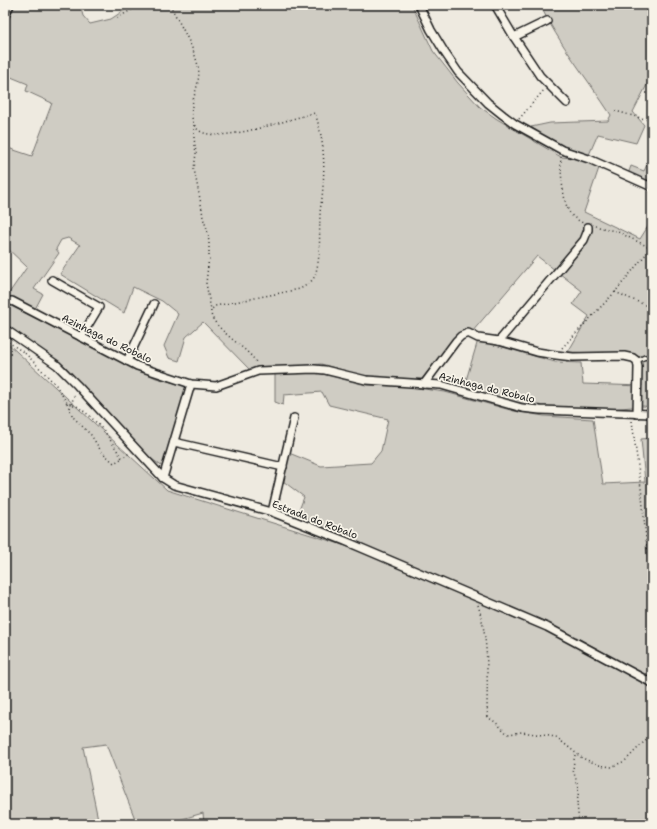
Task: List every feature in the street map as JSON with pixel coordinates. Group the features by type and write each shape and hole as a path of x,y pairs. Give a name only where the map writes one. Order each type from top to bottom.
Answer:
{"street":[{"path":"5,15 10,5"},
{"path":"419,5 438,41 458,72 488,103 516,124 562,150 589,159 652,187"},
{"path":"495,5 514,38 540,76 548,86 567,103"},
{"path":"514,38 547,21"},
{"path":"499,341 584,240 588,227"},
{"path":"52,280 99,307 81,337"},
{"name":"Azinhaga do Robalo","path":"5,302 12,301 137,366 191,384 216,386 258,371 314,369 325,370 366,380 441,385 528,408 652,414"},
{"path":"127,361 154,304"},
{"name":"Estrada do Robalo","path":"5,329 56,365 77,385 163,478 174,485 272,512 345,541 547,627 652,683"},
{"path":"424,384 456,341 465,334 499,341 537,352 556,355 573,357 624,356 633,358 637,361 638,367 634,414"},
{"path":"163,478 191,384"},
{"path":"272,512 294,418"},
{"path":"174,442 283,467"}],"lane":[{"path":"637,361 645,358 652,358"}],"path":[{"path":"117,18 140,5"},
{"path":"170,5 198,66 199,77 192,106 192,118 197,130 203,133 227,134 315,113 324,146 318,261 316,273 311,283 300,289 215,306 212,310"},
{"path":"516,124 548,86"},
{"path":"615,111 652,121"},
{"path":"194,125 196,153 194,169 209,242 206,283 212,310 212,317 222,330 255,360 258,371"},
{"path":"556,355 616,292 651,248 618,232 597,226 588,227 572,216 567,208 562,177 560,161 562,150"},
{"path":"616,292 652,308"},
{"path":"5,340 26,354 56,385 67,403 73,417 91,435 107,458 114,463 135,449"},
{"path":"70,410 77,385"},
{"path":"67,403 76,406 90,416 105,432 122,458"},
{"path":"634,414 652,575"},
{"path":"646,531 652,538"},
{"path":"475,596 484,628 488,718 494,720 508,734 522,732 556,738 563,742 576,754 599,765 611,767 622,763 652,736"},
{"path":"576,754 574,760 574,770 579,789 577,803 578,824"}],"shaded area":[{"path":"15,5 80,5 83,16 90,24 111,19 132,5 412,5 433,51 458,83 480,107 497,119 561,157 583,159 599,168 584,212 640,239 652,220 652,407 643,406 609,409 538,406 509,401 464,387 478,340 555,362 581,363 583,384 642,386 641,367 636,358 618,354 568,352 589,316 573,304 582,291 537,256 472,332 444,351 421,380 364,376 321,364 250,370 203,322 186,337 179,361 169,358 164,346 178,314 162,301 133,287 124,313 60,274 80,245 68,238 61,240 56,249 59,253 34,289 43,294 35,309 5,299 27,267 5,246 5,147 32,156 52,103 26,91 28,84 11,77 5,87 5,27"},
{"path":"540,5 652,5 652,75 633,112 644,125 636,143 598,134 588,157 557,145 531,127 550,123 608,121 611,115 564,47"},
{"path":"652,154 652,185 628,174 631,166 644,171"},
{"path":"11,306 156,378 187,386 164,468 140,450 65,366 5,324 5,307"},
{"path":"5,341 167,490 340,544 485,598 393,557 331,533 298,513 304,497 283,481 289,453 321,466 371,463 381,451 388,419 329,405 322,392 284,395 283,405 275,402 275,373 314,372 366,385 403,386 445,392 514,411 544,416 593,419 603,484 645,482 641,439 652,438 652,547 646,545 652,595 652,679 576,637 652,682 652,824 204,824 203,813 165,824 137,824 106,744 83,747 99,824 5,824"}]}
